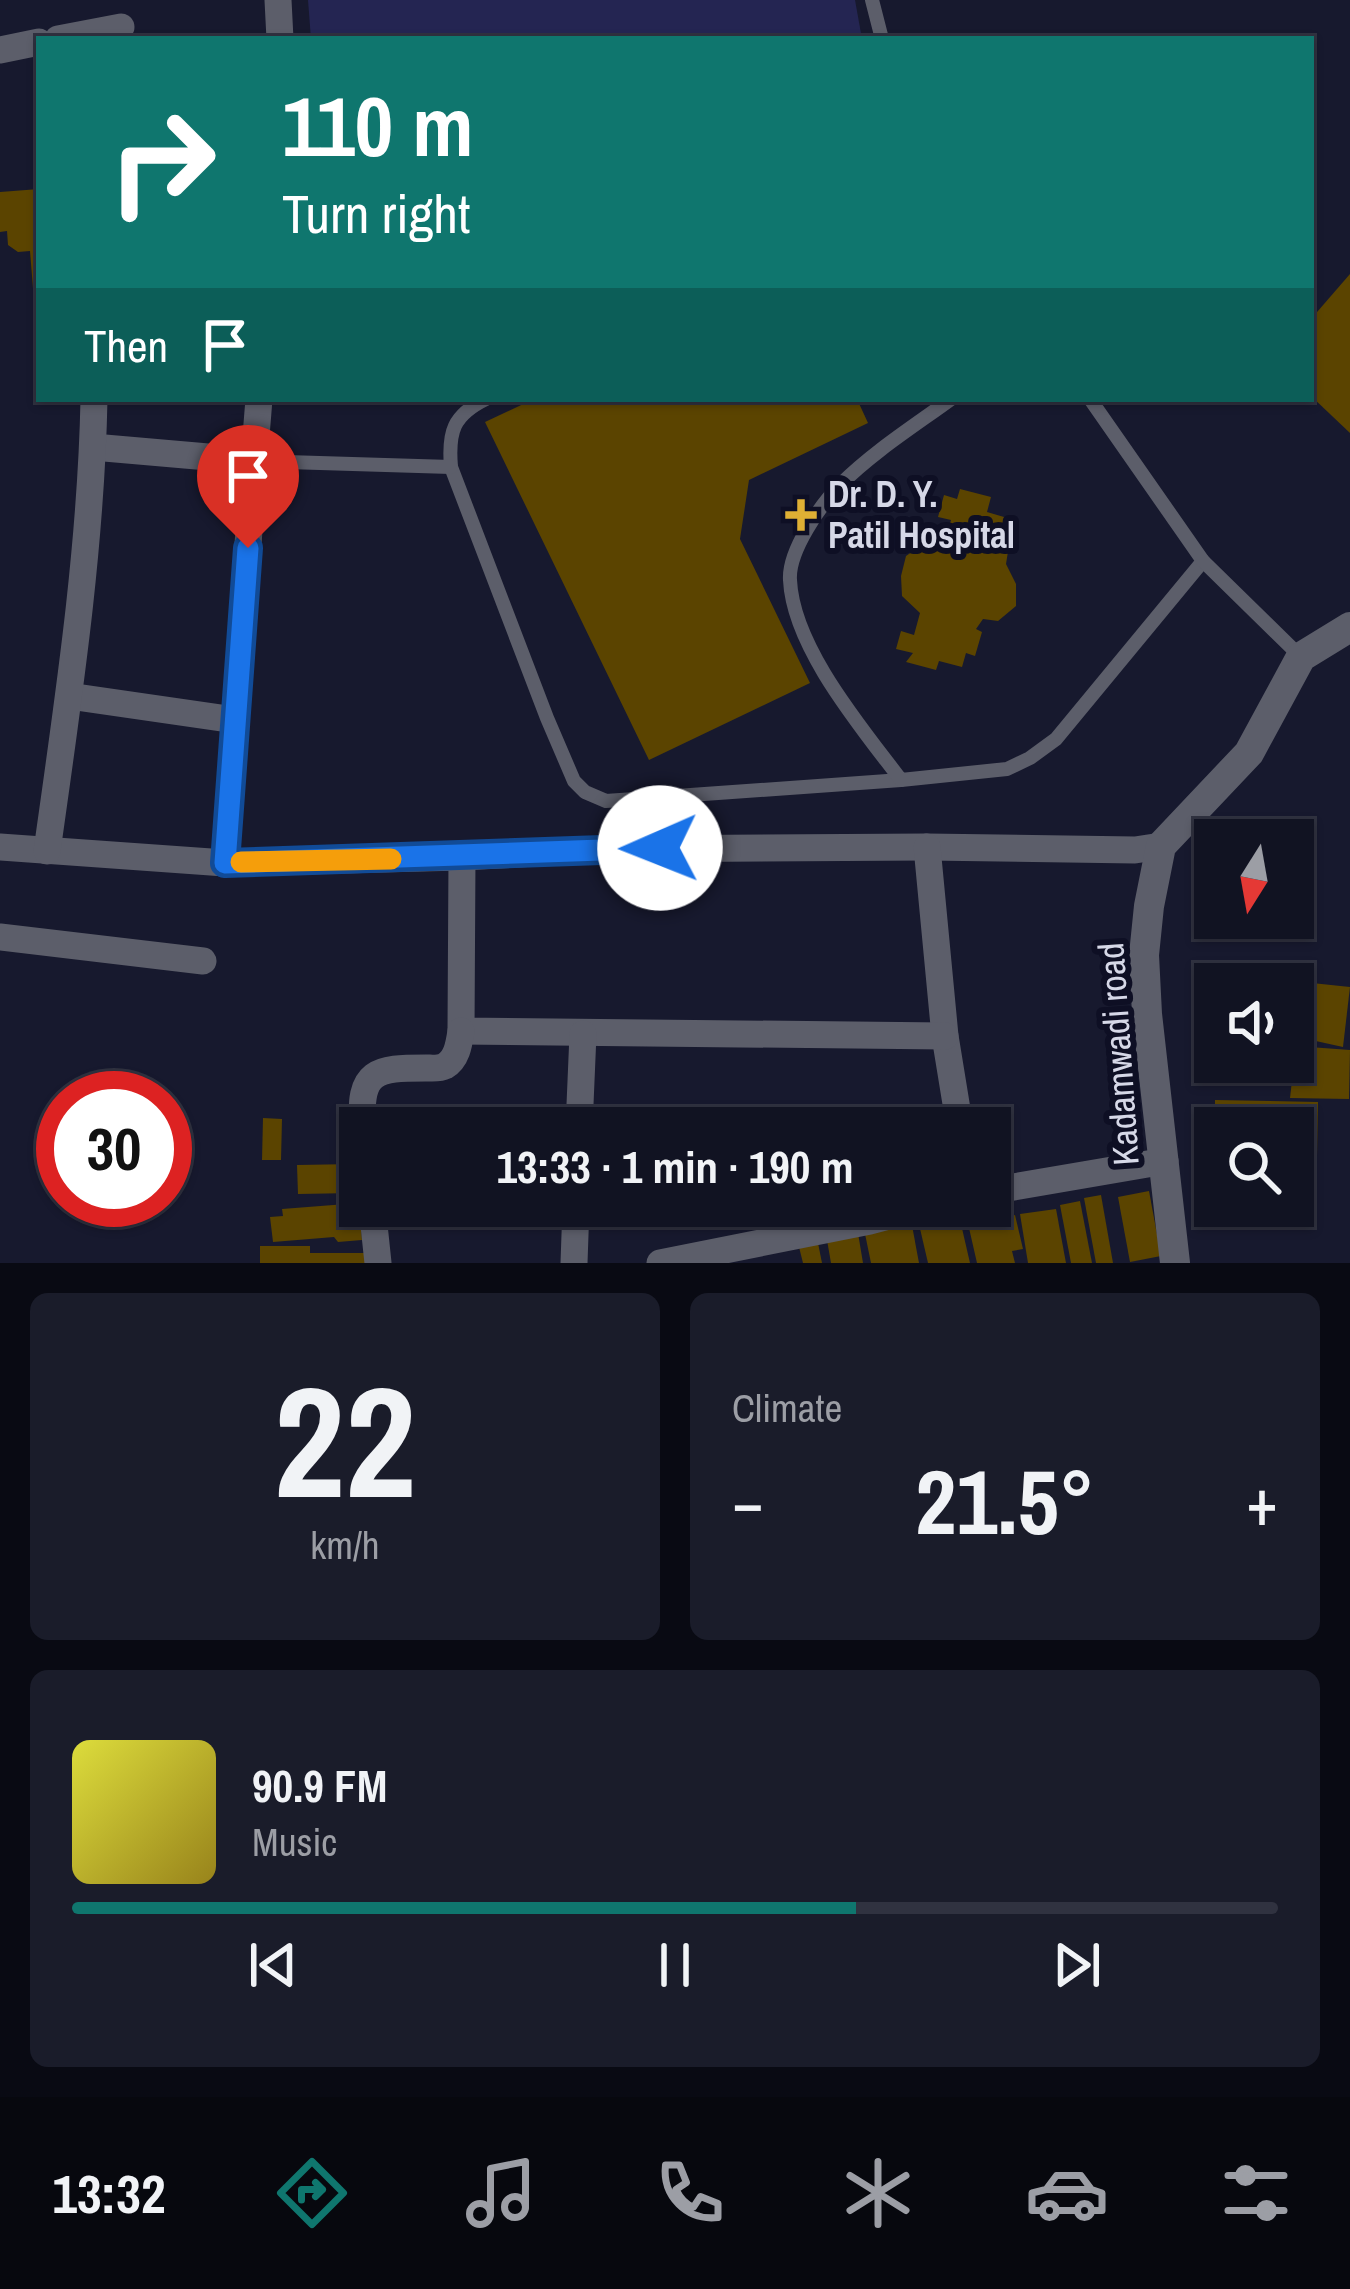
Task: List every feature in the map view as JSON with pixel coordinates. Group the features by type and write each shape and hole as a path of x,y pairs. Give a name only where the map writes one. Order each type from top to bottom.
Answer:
{"street":[{"path":"278,0 280,36"},
{"path":"69,36 121,22"},
{"path":"0,50 36,43"},
{"path":"47,851 69,696 94,402"},
{"path":"225,863 259,402"},
{"path":"93,447 254,461"},
{"path":"0,847 225,863 615,849 1135,850 1161,846 1249,753 1301,658 1350,627"},
{"path":"69,696 235,720"},
{"name":"Kadamwadi road","path":"1161,846 1144,955 1175,1263"},
{"path":"927,847 957,1107"},
{"path":"363,1107 367,1085 375,1074 388,1068 442,1068 459,1048 462,857"},
{"path":"0,937 203,961"},
{"path":"461,1031 946,1036"},
{"path":"580,1107 584,1034"},
{"path":"1011,1187 1165,1161"},
{"path":"374,1227 378,1263"},
{"path":"574,1263 575,1227"},
{"path":"660,1263 841,1227"}],"lane":[{"path":"872,0 881,36"},
{"path":"482,402 460,417 452,430 452,466 574,781 606,801 1006,769 1056,740 1203,561"},
{"path":"901,780 820,668 795,611 789,575 809,524 839,485 947,402"},
{"path":"1092,402 1203,561 1301,658"},
{"path":"254,461 452,466"}],"shaded area":[{"path":"308,0 855,0 861,36 311,36"}],"building":[{"path":"36,189 36,326 30,251 18,252 8,245 7,231 0,232 0,192"},
{"path":"1350,274 1350,433 1314,399 1314,316"},
{"path":"528,402 858,402 868,423 749,480 740,539 810,683 649,760 485,422"},
{"path":"960,489 991,497 987,512 1004,517 1001,531 1010,539 1006,564 1016,584 1016,606 998,621 983,619 976,629 982,632 975,656 966,653 962,667 939,661 936,670 906,662 913,653 896,649 901,631 914,635 920,613 902,596 901,576 906,556 925,543 944,543 951,520 938,517 944,495 957,499"},
{"path":"1314,983 1350,987 1343,1047 1314,1041"},
{"path":"1314,1047 1350,1050 1349,1099 1290,1098 1292,1083 1314,1083"},
{"path":"1215,1100 1318,1102 1317,1156 1314,1107 1215,1107"},
{"path":"263,1118 282,1119 281,1160 262,1160"},
{"path":"339,1164 339,1193 298,1194 297,1165"},
{"path":"1149,1191 1161,1256 1130,1262 1118,1197"},
{"path":"1101,1195 1113,1263 1096,1263 1084,1198"},
{"path":"1080,1201 1092,1263 1071,1263 1060,1205"},
{"path":"339,1205 339,1227 361,1227 362,1240 338,1242 334,1237 273,1242 270,1217 283,1216 282,1209"},
{"path":"1056,1209 1066,1263 1028,1263 1020,1214"},
{"path":"1015,1215 1023,1249 1012,1251 1015,1263 977,1263 969,1228 1011,1227"},
{"path":"912,1227 919,1263 871,1263 864,1229"},
{"path":"920,1227 962,1227 970,1263 928,1263"},
{"path":"858,1233 863,1263 831,1263 827,1240"},
{"path":"818,1243 822,1263 803,1263 799,1247"},
{"path":"260,1246 310,1246 310,1253 365,1253 365,1263 260,1263"}],"slow traffic":[{"path":"241,862 391,859"}],"place":[{"name":"Dr. D. Y. Patil Hospital","path":"801,515"}],"route":[{"path":"248,548 225,863 660,848"}]}
